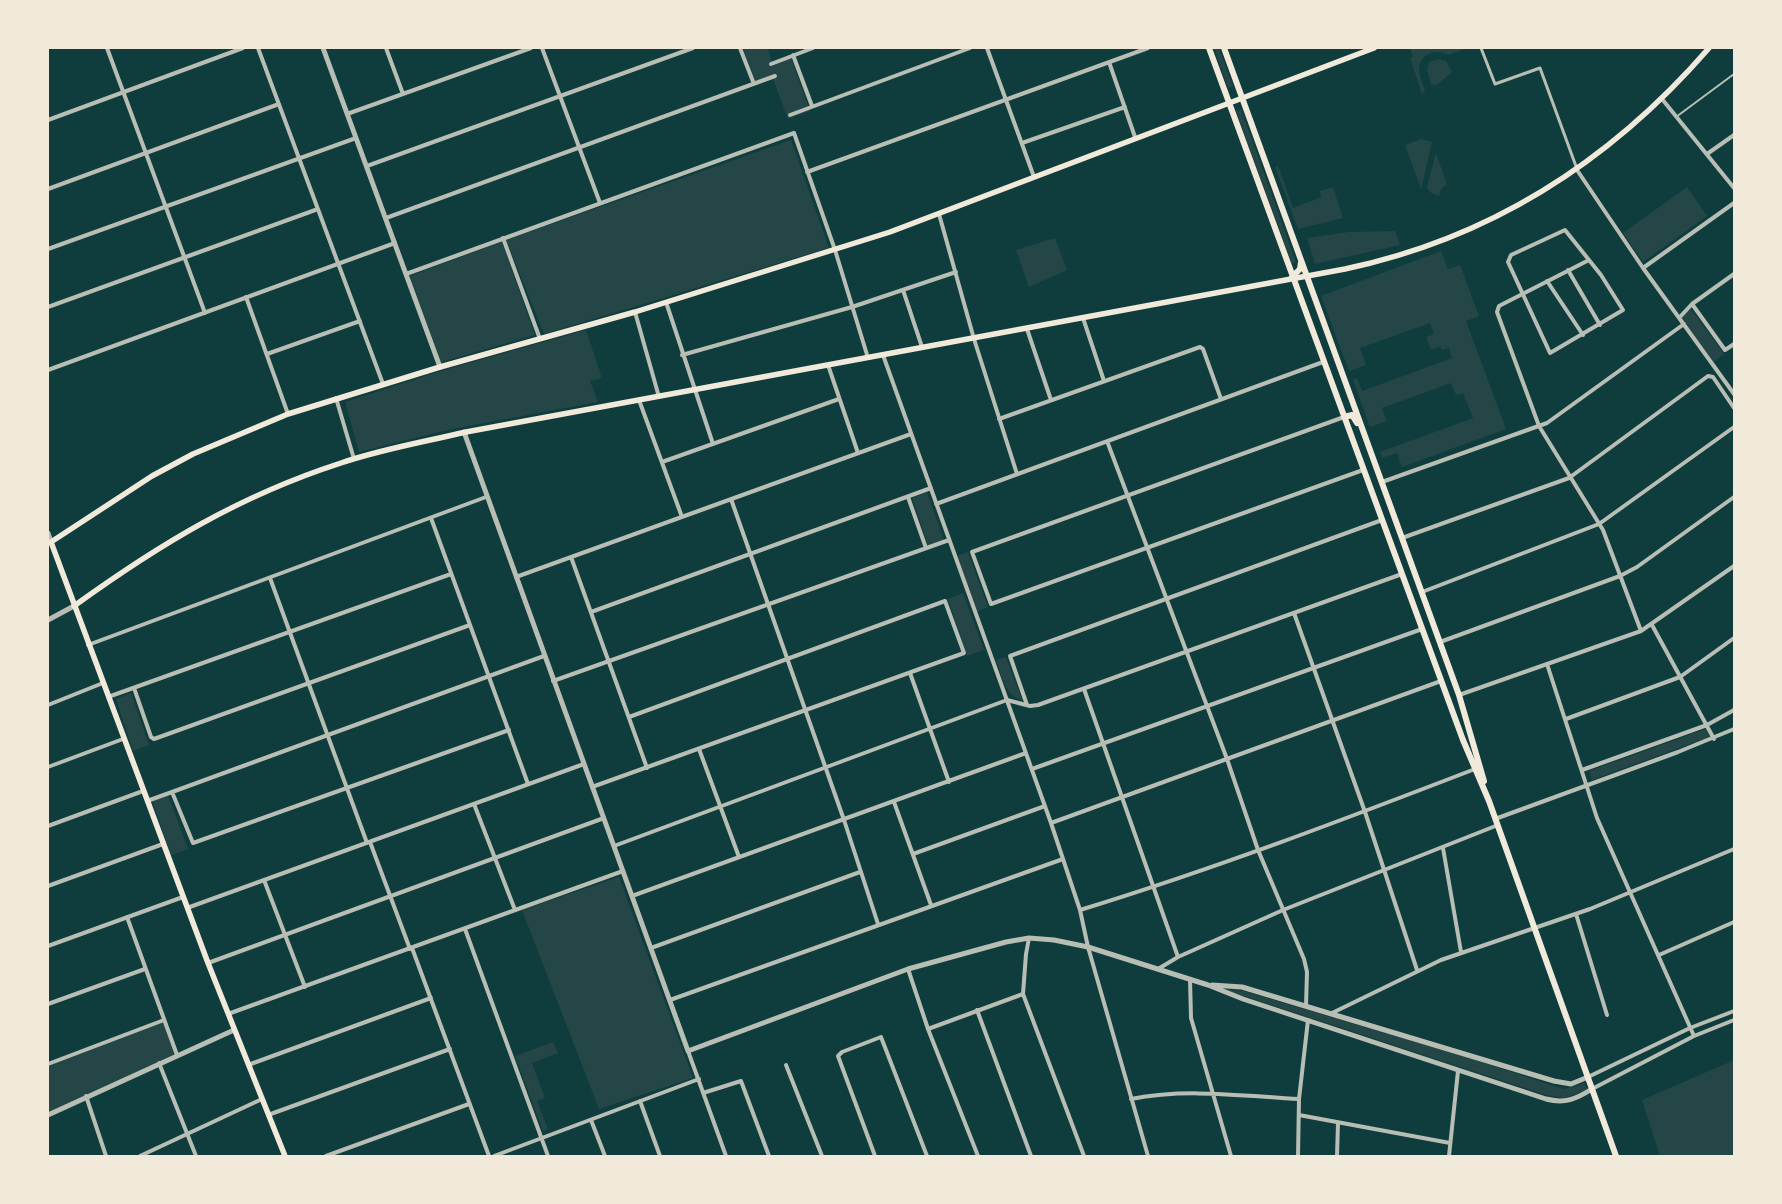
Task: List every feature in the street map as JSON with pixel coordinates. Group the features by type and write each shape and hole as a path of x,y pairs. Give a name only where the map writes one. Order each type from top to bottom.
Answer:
{"main road":[{"path":"1209,48 1441,681 1489,801"},
{"path":"1224,48 1459,695 1496,822 1616,1156"},
{"path":"285,1156 208,963 49,542 152,476 193,454 288,414 440,367 635,312 835,250 939,214 1229,101 1373,48"},
{"path":"74,606 125,569 208,518 275,487 354,458 464,432 974,339 1292,277 1374,263 1451,236 1524,204 1577,170 1662,99 1709,48"},
{"path":"1292,277 1300,269 1302,261"},
{"path":"1344,417 1353,416 1366,439"},
{"path":"1378,508 1392,538 1395,540 1402,538"}],"street":[{"path":"107,48 205,312"},
{"path":"48,120 243,48"},
{"path":"258,48 384,384"},
{"path":"323,48 440,367"},
{"path":"386,48 403,94"},
{"path":"348,114 531,48"},
{"path":"542,48 600,203"},
{"path":"366,166 693,48"},
{"path":"740,48 754,84"},
{"path":"771,64 813,48"},
{"path":"790,115 970,48"},
{"path":"987,48 1034,177"},
{"path":"807,172 1148,48"},
{"path":"1481,48 1496,84 1540,68 1577,170 1643,268 1734,394"},
{"path":"793,56 812,106"},
{"path":"1109,62 1135,138"},
{"path":"386,218 580,149 775,76"},
{"path":"1662,99 1734,188"},
{"path":"48,189 280,104"},
{"path":"1022,143 1125,107"},
{"path":"406,274 794,134 835,250 868,358"},
{"path":"1707,154 1734,135"},
{"path":"48,249 356,138"},
{"path":"1643,268 1734,203"},
{"path":"48,308 318,209"},
{"path":"939,214 974,339 1017,474"},
{"path":"1565,230 1589,260 1622,306 1622,312 1550,353 1509,265 1511,255 1565,230"},
{"path":"503,238 540,339"},
{"path":"48,370 395,243"},
{"path":"1589,260 1499,306 1497,316 1539,426 1569,478 1600,524 1641,631"},
{"path":"1568,270 1600,325"},
{"path":"682,355 852,307 956,272"},
{"path":"1679,318 1692,304 1734,274"},
{"path":"1548,281 1583,335"},
{"path":"903,290 923,348"},
{"path":"246,297 288,414"},
{"path":"666,302 693,391 713,444"},
{"path":"1692,304 1725,350 1734,344"},
{"path":"635,312 659,397"},
{"path":"1083,318 1104,381"},
{"path":"267,354 360,321"},
{"path":"1382,482 1539,426 1560,415 1684,324"},
{"path":"1027,329 1051,400"},
{"path":"999,419 1200,347 1203,349 1221,399"},
{"path":"883,355 1032,769 1080,910 1088,947 1148,1156"},
{"path":"936,504 1323,362"},
{"path":"828,365 858,453"},
{"path":"1402,538 1569,478 1707,377 1712,377 1718,372"},
{"path":"1712,377 1734,408"},
{"path":"336,398 354,458"},
{"path":"662,462 839,399"},
{"path":"639,400 682,517"},
{"path":"1344,417 972,552 981,579 991,604 1363,470"},
{"path":"1422,592 1600,524 1734,427"},
{"path":"464,432 726,1156"},
{"path":"515,577 911,434"},
{"path":"1107,441 1227,759 1258,850 1305,966 1306,1006"},
{"path":"591,612 931,488"},
{"path":"88,645 486,497"},
{"path":"908,497 926,548"},
{"path":"1440,642 1620,576 1637,567 1734,497"},
{"path":"731,499 844,820 878,924"},
{"path":"431,518 528,784"},
{"path":"1027,705 1010,656 1382,520"},
{"path":"48,533 49,542"},
{"path":"553,681 949,540"},
{"path":"571,557 647,768"},
{"path":"1459,695 1641,631 1734,566"},
{"path":"108,697 451,574"},
{"path":"614,846 1007,700 1027,705 1038,705 1402,574"},
{"path":"270,578 357,816 431,998 489,1156"},
{"path":"592,787 964,653 945,601 629,717"},
{"path":"48,620 74,606"},
{"path":"1294,613 1365,812 1418,970"},
{"path":"134,688 151,737 154,740 470,625"},
{"path":"1652,625 1714,739"},
{"path":"1032,769 1422,629"},
{"path":"1566,719 1680,677 1734,638"},
{"path":"147,801 544,656"},
{"path":"1547,664 1597,818 1694,1036"},
{"path":"910,673 949,782"},
{"path":"1051,823 1441,681"},
{"path":"48,705 103,683"},
{"path":"1084,688 1178,957"},
{"path":"1582,770 1707,725 1734,710"},
{"path":"1158,969 1178,957 1283,910 1443,848 1496,822 1586,786 1714,739 1734,729"},
{"path":"172,792 193,843 508,730"},
{"path":"48,767 124,739"},
{"path":"699,749 739,857"},
{"path":"632,896 1026,753"},
{"path":"187,908 584,764"},
{"path":"1080,910 1153,887 1365,812 1475,769"},
{"path":"48,826 143,791"},
{"path":"894,802 932,905"},
{"path":"474,804 516,910"},
{"path":"913,854 1045,806"},
{"path":"208,963 604,818"},
{"path":"48,886 163,844"},
{"path":"1443,848 1461,952"},
{"path":"1330,1014 1418,970 1461,952 1576,914 1631,893 1734,848"},
{"path":"670,1000 1063,859"},
{"path":"228,1014 623,871"},
{"path":"651,948 860,872"},
{"path":"264,880 304,987"},
{"path":"48,946 183,897"},
{"path":"1576,914 1607,1015"},
{"path":"127,917 177,1055"},
{"path":"1659,955 1734,922"},
{"path":"465,929 548,1156"},
{"path":"1029,938 1024,963 1023,994 1084,1156"},
{"path":"688,1051 908,969 1006,942 1029,938 1054,940 1088,947 1208,985 1243,999 1458,1071 1553,1100 1576,1099 1694,1036 1734,1020"},
{"path":"48,1004 145,969"},
{"path":"908,969 928,1029 978,1156"},
{"path":"1190,979 1191,1018 1231,1156"},
{"path":"1208,985 1242,987 1554,1082 1571,1084 1690,1028 1734,1011"},
{"path":"928,1029 1023,994"},
{"path":"248,1065 431,998"},
{"path":"977,1010 1031,1156"},
{"path":"48,1064 164,1020"},
{"path":"1298,1156 1299,1099 1308,1020"},
{"path":"48,1114 234,1030"},
{"path":"875,1156 838,1055 879,1037 884,1040 927,1156"},
{"path":"268,1115 450,1050"},
{"path":"159,1063 196,1156"},
{"path":"786,1065 822,1156"},
{"path":"1449,1156 1458,1071"},
{"path":"494,1156 698,1079"},
{"path":"703,1093 740,1081 769,1156"},
{"path":"1131,1099 1151,1095 1212,1095 1299,1099"},
{"path":"86,1096 106,1156"},
{"path":"140,1156 262,1099"},
{"path":"640,1101 660,1156"},
{"path":"326,1156 469,1104"},
{"path":"1299,1115 1450,1143"},
{"path":"591,1120 605,1156"},
{"path":"1337,1156 1338,1123"}],"lane":[{"path":"1676,116 1734,74"}],"shaded area":[{"path":"743,48 767,48 772,61 790,55 810,111 788,119 773,79 757,85"},
{"path":"1214,48 1219,48 1233,86 1228,88"},
{"path":"1410,48 1467,48 1448,55 1434,52 1422,59 1419,70 1425,90 1422,94 1410,58 1413,57"},
{"path":"1439,59 1446,61 1452,72 1437,85 1431,84 1427,70 1429,62"},
{"path":"1241,109 1296,262 1292,264 1236,111"},
{"path":"1421,139 1432,142 1421,189 1405,145"},
{"path":"791,140 829,248 544,334 506,240"},
{"path":"1436,153 1447,184 1441,189 1439,196 1431,193 1427,187"},
{"path":"1278,166 1293,208 1321,197 1320,191 1333,187 1343,218 1298,229 1275,167"},
{"path":"1687,187 1707,216 1643,262 1623,233"},
{"path":"1395,231 1400,245 1315,264 1307,238 1349,232"},
{"path":"1055,238 1067,270 1029,287 1016,250"},
{"path":"502,242 535,335 441,362 410,276"},
{"path":"1441,251 1448,269 1460,265 1479,316 1466,321 1506,429 1402,467 1397,453 1382,458 1380,452 1473,418 1463,393 1456,395 1451,383 1382,408 1387,421 1370,427 1353,380 1357,378 1362,391 1452,358 1449,348 1442,350 1440,346 1431,350 1426,337 1434,334 1430,323 1360,348 1366,365 1349,371 1321,296"},
{"path":"1691,309 1724,354 1714,362 1681,317"},
{"path":"586,330 602,378 590,381 598,402 447,430 359,452 345,402 441,371"},
{"path":"927,492 944,540 928,545 912,498"},
{"path":"968,552 988,607 977,612 957,556"},
{"path":"963,593 984,650 967,656 948,599"},
{"path":"1006,657 1022,700 1011,694 1002,678 996,660"},
{"path":"131,693 149,745 133,751 116,699"},
{"path":"1706,729 1709,737 1592,780 1589,771"},
{"path":"168,795 188,849 171,855 152,800"},
{"path":"619,877 693,1078 599,1109 522,910"},
{"path":"1220,988 1243,991 1466,1057 1554,1086 1565,1089 1584,1083 1587,1089 1565,1098 1546,1095"},
{"path":"163,1019 176,1055 48,1115 48,1062"},
{"path":"553,1042 558,1053 532,1063 545,1098 537,1101 548,1129 543,1131 515,1056"},
{"path":"1734,1060 1734,1156 1660,1156 1642,1100"}]}
